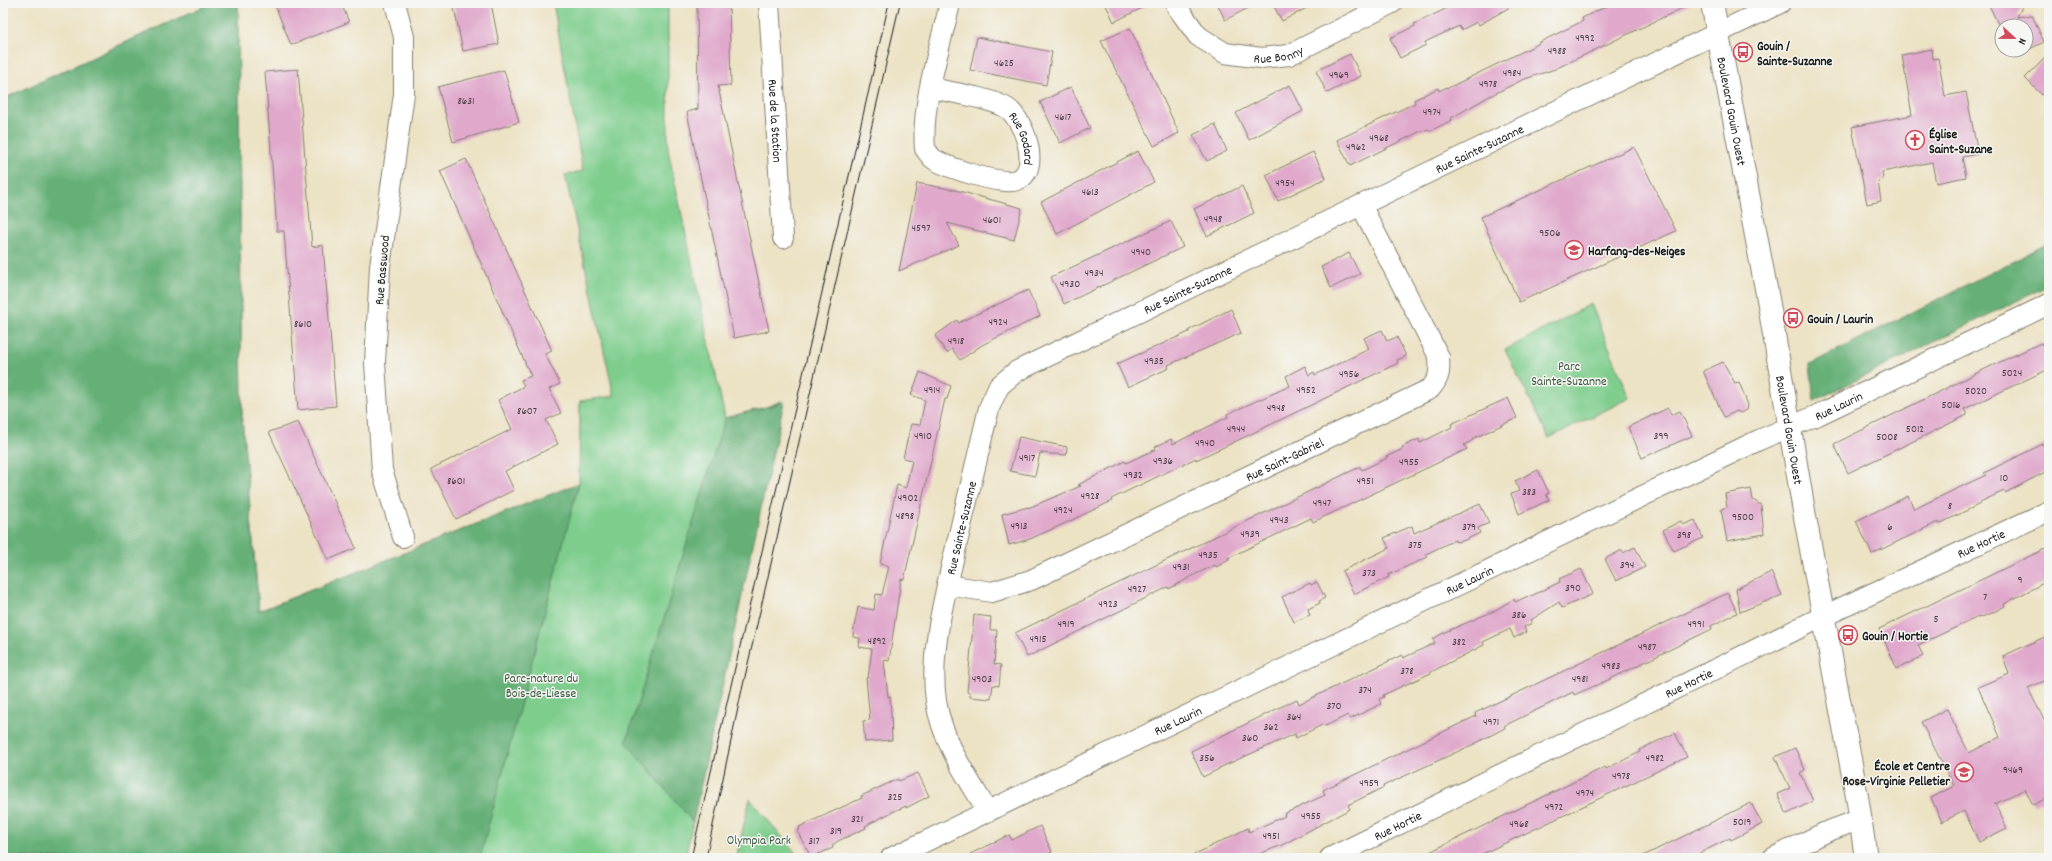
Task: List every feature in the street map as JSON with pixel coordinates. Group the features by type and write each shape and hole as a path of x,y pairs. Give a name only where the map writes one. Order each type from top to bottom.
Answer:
{"main road":[{"name":"Boulevard Gouin Ouest","path":"1712,3 1764,278 1861,819 1866,858"}],"street":[{"name":"Rue Basswood","path":"395,3 404,37 404,94 380,267 375,363 382,470 403,537"},
{"name":"Rue de la Station","path":"769,3 783,238"},
{"name":"Rue Godard","path":"931,88 994,103 1006,107 1014,113 1022,126 1030,150 1030,163 1026,173 1018,180 1009,181 961,170 934,159 925,149 925,114 950,3"},
{"name":"Rue Bonny","path":"1176,3 1177,7 1198,36 1225,52 1261,58 1289,55 1392,3"},
{"name":"Rue Sainte-Suzanne","path":"987,810 959,763 945,732 936,703 933,667 947,585 988,408 1000,386 1017,371 1780,3"},
{"name":"Rue Saint-Gabriel","path":"947,585 992,592 1031,580 1430,389 1436,382 1440,372 1439,357 1362,205"},
{"name":"Rue Laurin","path":"891,858 987,810 2049,304"},
{"name":"Rue Hortie","path":"1330,858 1824,616 2049,511"},
{"path":"1774,858 1826,832 1861,819"}],"green space":[{"name":"Parc-nature du Bois-de-Liesse","path":"211,3 238,3 242,418 259,611 579,483 580,401 614,396 565,175 583,171 553,3 668,3 668,150 725,418 764,408 781,401 779,426 689,818 693,822 685,858 3,858 3,99"},
{"name":"Parc-nature du Bois-de-Liesse","path":"211,3 238,3 242,418 259,611 579,483 480,858 3,858 3,99"},
{"path":"2049,243 2049,285 1814,401 1810,364"},
{"name":"Parc Sainte-Suzanne","path":"1591,304 1630,398 1549,438 1505,350"},
{"path":"784,402 693,822 626,742 725,418"},
{"name":"Olympia Park","path":"750,799 800,858 736,858"}],"building":[{"path":"274,3 341,3 349,22 291,45"},
{"path":"453,3 491,3 499,44 463,51"},
{"path":"697,3 729,3 731,85 718,86 769,331 734,338 687,112 698,109"},
{"path":"1105,3 1152,3 1114,22"},
{"path":"1217,3 1258,3 1225,20"},
{"path":"1272,3 1316,3 1282,21"},
{"path":"1458,3 1517,3 1479,25 1477,22 1461,30 1459,26 1425,42 1426,45 1400,58 1390,38 1415,26 1414,24"},
{"path":"1614,3 1693,3 1555,69 1522,80 1488,97 1451,118 1452,120 1430,131 1429,129 1419,132 1350,166 1337,140 1415,103 1414,100 1438,88 1439,91 1447,87 1448,88 1538,44 1583,21 1582,18"},
{"path":"1988,3 2024,3 2017,17 2032,15 2033,18 1995,18"},
{"path":"2034,20 2044,42 2034,47"},
{"path":"1130,28 1179,133 1154,146 1101,41"},
{"path":"977,37 1052,52 1046,85 970,70"},
{"name":"Église Saint-Suzane","path":"1932,49 1933,59 1938,58 1945,96 1966,92 1978,154 1962,157 1966,177 1936,183 1932,162 1882,172 1883,179 1878,181 1881,201 1867,204 1852,127 1912,115 1902,55"},
{"path":"1350,54 1361,76 1327,93 1316,71"},
{"path":"2049,54 2049,102 2025,78"},
{"path":"298,69 312,247 323,245 336,406 298,410 284,231 277,231 265,72"},
{"path":"504,70 519,122 453,142 438,87"},
{"path":"1290,85 1303,111 1249,140 1236,113"},
{"path":"1071,87 1090,128 1060,143 1040,102"},
{"path":"1215,124 1227,151 1207,161 1193,135"},
{"path":"1634,147 1676,231 1519,302 1481,217"},
{"path":"1138,151 1154,182 1057,234 1041,202"},
{"path":"1313,152 1326,178 1278,201 1266,175"},
{"path":"466,159 552,351 545,354 560,384 549,389 561,413 546,420 558,444 505,471 514,490 456,519 431,469 512,429 498,400 524,386 521,380 531,376 440,171"},
{"path":"917,183 955,190 1022,208 1014,240 947,223 959,245 899,271"},
{"path":"1242,186 1254,213 1207,236 1194,209"},
{"path":"1171,221 1183,247 1064,304 1051,277"},
{"path":"1349,253 1360,274 1331,288 1321,267"},
{"path":"1028,290 1040,316 982,345 960,360 952,349 947,353 935,336 957,320 958,323"},
{"path":"1231,309 1241,333 1168,365 1169,368 1128,387 1117,364 1189,332 1189,330"},
{"path":"1382,330 1387,341 1397,337 1406,356 1397,360 1398,363 1196,460 1196,458 1111,499 1112,501 1070,521 1030,539 1009,545 1002,514 1028,508 1081,486 1078,485 1125,461 1126,463 1156,449 1155,447 1171,439 1173,444 1228,417 1227,414 1290,386 1286,376 1305,366 1309,375 1314,372 1315,375 1369,349 1364,338"},
{"path":"2049,341 2049,369 1964,409 1967,415 1848,473 1834,444 1987,368 2041,343 2042,345"},
{"path":"1723,362 1735,383 1739,382 1748,405 1747,410 1741,413 1737,411 1724,417 1703,371"},
{"path":"920,372 951,386 947,399 945,399 904,580 901,579 889,661 884,660 888,697 890,696 892,740 865,742 863,721 870,720 866,678 868,678 872,649 859,647 860,638 853,637 854,627 858,607 874,610 876,594 882,595 889,566 880,564 897,485 906,488 912,460 903,458 911,424 920,425 925,400 911,395"},
{"path":"1508,398 1517,418 1472,439 1473,440 1464,445 1467,449 1313,522 1311,518 1228,558 1229,560 1216,567 1215,565 1169,589 1168,587 1027,657 1015,633 1360,467 1362,470 1387,458 1386,457 1403,449 1402,447 1419,439 1420,443 1452,427 1451,424"},
{"path":"1668,408 1671,415 1680,411 1692,436 1642,458 1628,427"},
{"path":"298,422 356,548 328,560 269,432"},
{"path":"1019,437 1067,447 1066,455 1040,453 1035,476 1010,471"},
{"path":"2049,441 2049,470 2005,493 2004,491 1980,502 1980,504 1939,524 1938,522 1872,554 1856,521 1908,496 1914,509 1986,475 1984,473"},
{"path":"1538,470 1549,493 1546,494 1549,500 1519,514 1511,494 1519,491 1515,481"},
{"path":"1751,489 1753,500 1761,505 1764,534 1727,541 1721,509 1727,507 1725,494"},
{"path":"1480,504 1489,523 1478,528 1480,533 1465,540 1456,542 1455,540 1426,554 1428,557 1388,575 1389,577 1354,594 1342,571 1389,548 1384,538 1412,526 1414,533"},
{"path":"1695,520 1703,538 1674,551 1663,530 1681,521 1683,525"},
{"path":"1635,547 1645,567 1616,581 1605,559 1622,550 1623,553"},
{"path":"2049,547 2049,580 2004,604 2005,606 1992,613 1979,618 1978,617 1918,645 1923,656 1897,669 1879,629"},
{"path":"1581,569 1593,594 1562,608 1559,602 1531,620 1532,623 1524,627 1526,632 1514,638 1510,629 1483,642 1484,645 1431,673 1383,695 1384,697 1379,699 1381,704 1350,719 1348,715 1325,726 1324,724 1296,738 1295,734 1219,768 1203,777 1191,751 1297,699 1299,704 1402,655 1403,658 1435,643 1433,639 1445,632 1494,611 1514,599 1515,602 1528,596 1529,597 1560,582 1559,579"},
{"path":"1771,572 1782,595 1740,612 1736,589"},
{"path":"1317,582 1325,598 1319,601 1320,603 1308,609 1310,615 1294,622 1282,597 1310,583 1311,585"},
{"path":"1728,593 1737,613 1711,626 1712,629 1608,680 1574,695 1573,692 1504,726 1505,728 1472,745 1383,786 1384,787 1348,805 1350,809 1282,845 1249,858 1187,858 1248,828 1249,832 1285,816 1284,814 1325,795 1323,790 1476,716 1475,713"},
{"path":"974,615 991,617 990,630 997,630 994,664 1001,665 999,686 993,685 991,699 970,697 970,693 967,692"},
{"path":"2049,635 2049,679 2028,688 2049,730 2049,797 2033,805 2025,789 1995,804 2007,828 1979,842 1964,811 1942,822 1931,798 1954,786 1921,722 1947,709 1969,753 2000,737 1978,687 2009,674 2003,656"},
{"path":"1675,733 1687,757 1482,854 1484,858 1417,858 1605,767 1606,769 1640,752 1639,750"},
{"path":"1795,748 1805,770 1800,773 1813,801 1787,814 1777,794 1790,788 1775,757"},
{"path":"918,773 929,796 906,808 906,806 890,813 865,826 866,828 838,841 832,845 833,848 811,857 797,831 800,829 799,827 862,798 861,796 898,779 899,781"},
{"path":"1751,803 1762,824 1731,840 1730,838 1690,858 1639,858"},
{"path":"1040,826 1052,852 1039,858 962,858 1009,835 1012,840"}],"tram line":[{"path":"691,858 889,3"},
{"path":"706,858 741,694 900,3"}],"place":[{"name":"Gouin / Sainte-Suzanne","path":"1743,52"},
{"name":"Église Saint-Suzane","path":"1915,140"},
{"name":"Harfang-des-Neiges","path":"1574,250"},
{"name":"Gouin / Laurin","path":"1793,318"},
{"name":"Gouin / Hortie","path":"1848,635"},
{"name":"École et Centre Rose-Virginie Pelletier","path":"1964,772"}]}
